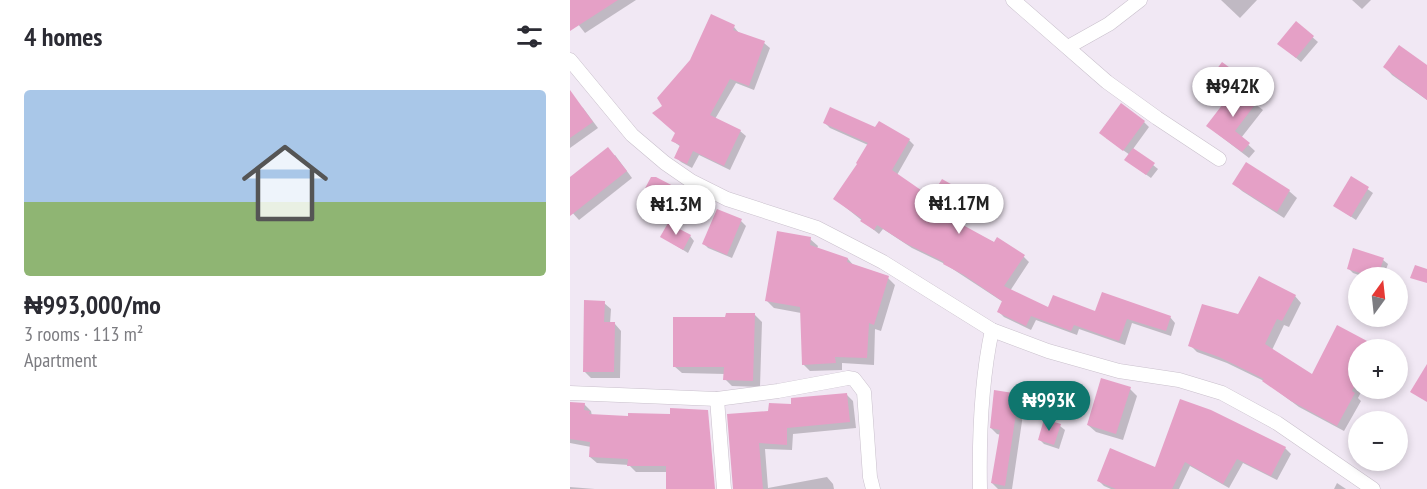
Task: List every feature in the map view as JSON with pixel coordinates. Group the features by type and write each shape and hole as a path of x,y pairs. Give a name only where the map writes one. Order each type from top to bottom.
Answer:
{"street":[{"path":"1013,0 1107,82 1156,118 1219,159"},
{"path":"1068,47 1109,24 1140,0"},
{"path":"570,60 633,135 665,163 691,181 727,199 817,228 883,262 992,330 1048,351 1119,371 1179,380 1222,393 1277,423 1374,489"},
{"path":"980,489 983,397 987,351 992,330"},
{"path":"570,393 717,399 848,378 854,380 864,392 870,477 873,489"},
{"path":"717,399 724,489"}],"building":[{"path":"570,0 618,0 570,31"},
{"path":"711,14 735,25 733,30 765,41 749,86 730,79 710,115 741,130 724,166 693,151 687,164 674,158 680,145 671,141 675,133 652,113 662,106 657,98 690,60"},
{"path":"1296,21 1314,36 1296,58 1277,44"},
{"path":"1399,45 1427,65 1427,100 1383,67"},
{"path":"1222,62 1237,73 1224,92 1208,81"},
{"path":"1236,87 1257,102 1235,131 1250,143 1242,152 1206,126"},
{"path":"570,90 593,122 570,138"},
{"path":"1121,103 1145,121 1123,151 1099,133"},
{"path":"830,107 875,127 879,121 910,139 892,170 931,197 942,179 965,192 950,218 994,242 997,237 1025,255 1004,286 1048,307 1053,295 1095,311 1102,292 1171,316 1166,331 1127,319 1119,341 1074,325 1071,331 1031,316 1026,326 997,312 1002,301 964,275 943,264 944,262 905,243 877,225 874,230 860,221 862,219 833,199 857,164 868,143 823,123"},
{"path":"608,147 627,171 570,216 570,177"},
{"path":"1133,148 1155,163 1146,175 1124,160"},
{"path":"1246,162 1290,190 1277,212 1232,184"},
{"path":"1351,176 1369,187 1351,217 1333,206"},
{"path":"651,177 656,177 679,189 662,221 650,214 655,204 641,196"},
{"path":"717,209 742,219 727,255 702,244"},
{"path":"668,223 691,235 683,250 660,237"},
{"path":"777,231 811,237 810,245 848,258 847,262 889,276 874,325 869,323 867,358 835,357 836,363 802,365 800,307 765,301"},
{"path":"1353,248 1384,258 1381,267 1348,267 1347,269"},
{"path":"1415,265 1427,269 1427,283 1410,278"},
{"path":"1259,276 1296,295 1282,321 1277,319 1265,344 1312,374 1337,325 1363,339 1348,339 1348,399 1352,399 1337,426 1291,401 1262,381 1264,379 1219,357 1188,346 1202,304 1238,314"},
{"path":"584,300 605,301 604,322 615,322 614,372 583,372"},
{"path":"726,313 755,313 753,381 723,380 724,367 673,367 673,317 725,317"},
{"path":"1427,364 1427,402 1410,392"},
{"path":"1101,378 1131,387 1116,434 1087,425"},
{"path":"994,390 1019,394 1005,486 991,483 1000,430 990,428"},
{"path":"847,393 850,422 787,428 787,445 759,443 763,489 733,489 727,414 768,411 769,403 791,404 791,398"},
{"path":"1180,399 1211,410 1286,447 1271,476 1237,459 1223,484 1185,462 1172,489 1116,489 1097,481 1110,448 1155,467"},
{"path":"570,402 585,403 584,410 590,411 589,414 628,416 628,413 670,414 670,408 708,410 715,489 666,489 666,466 627,466 628,459 589,457 590,442 570,439"},
{"path":"1044,419 1061,424 1054,445 1038,440"}]}
